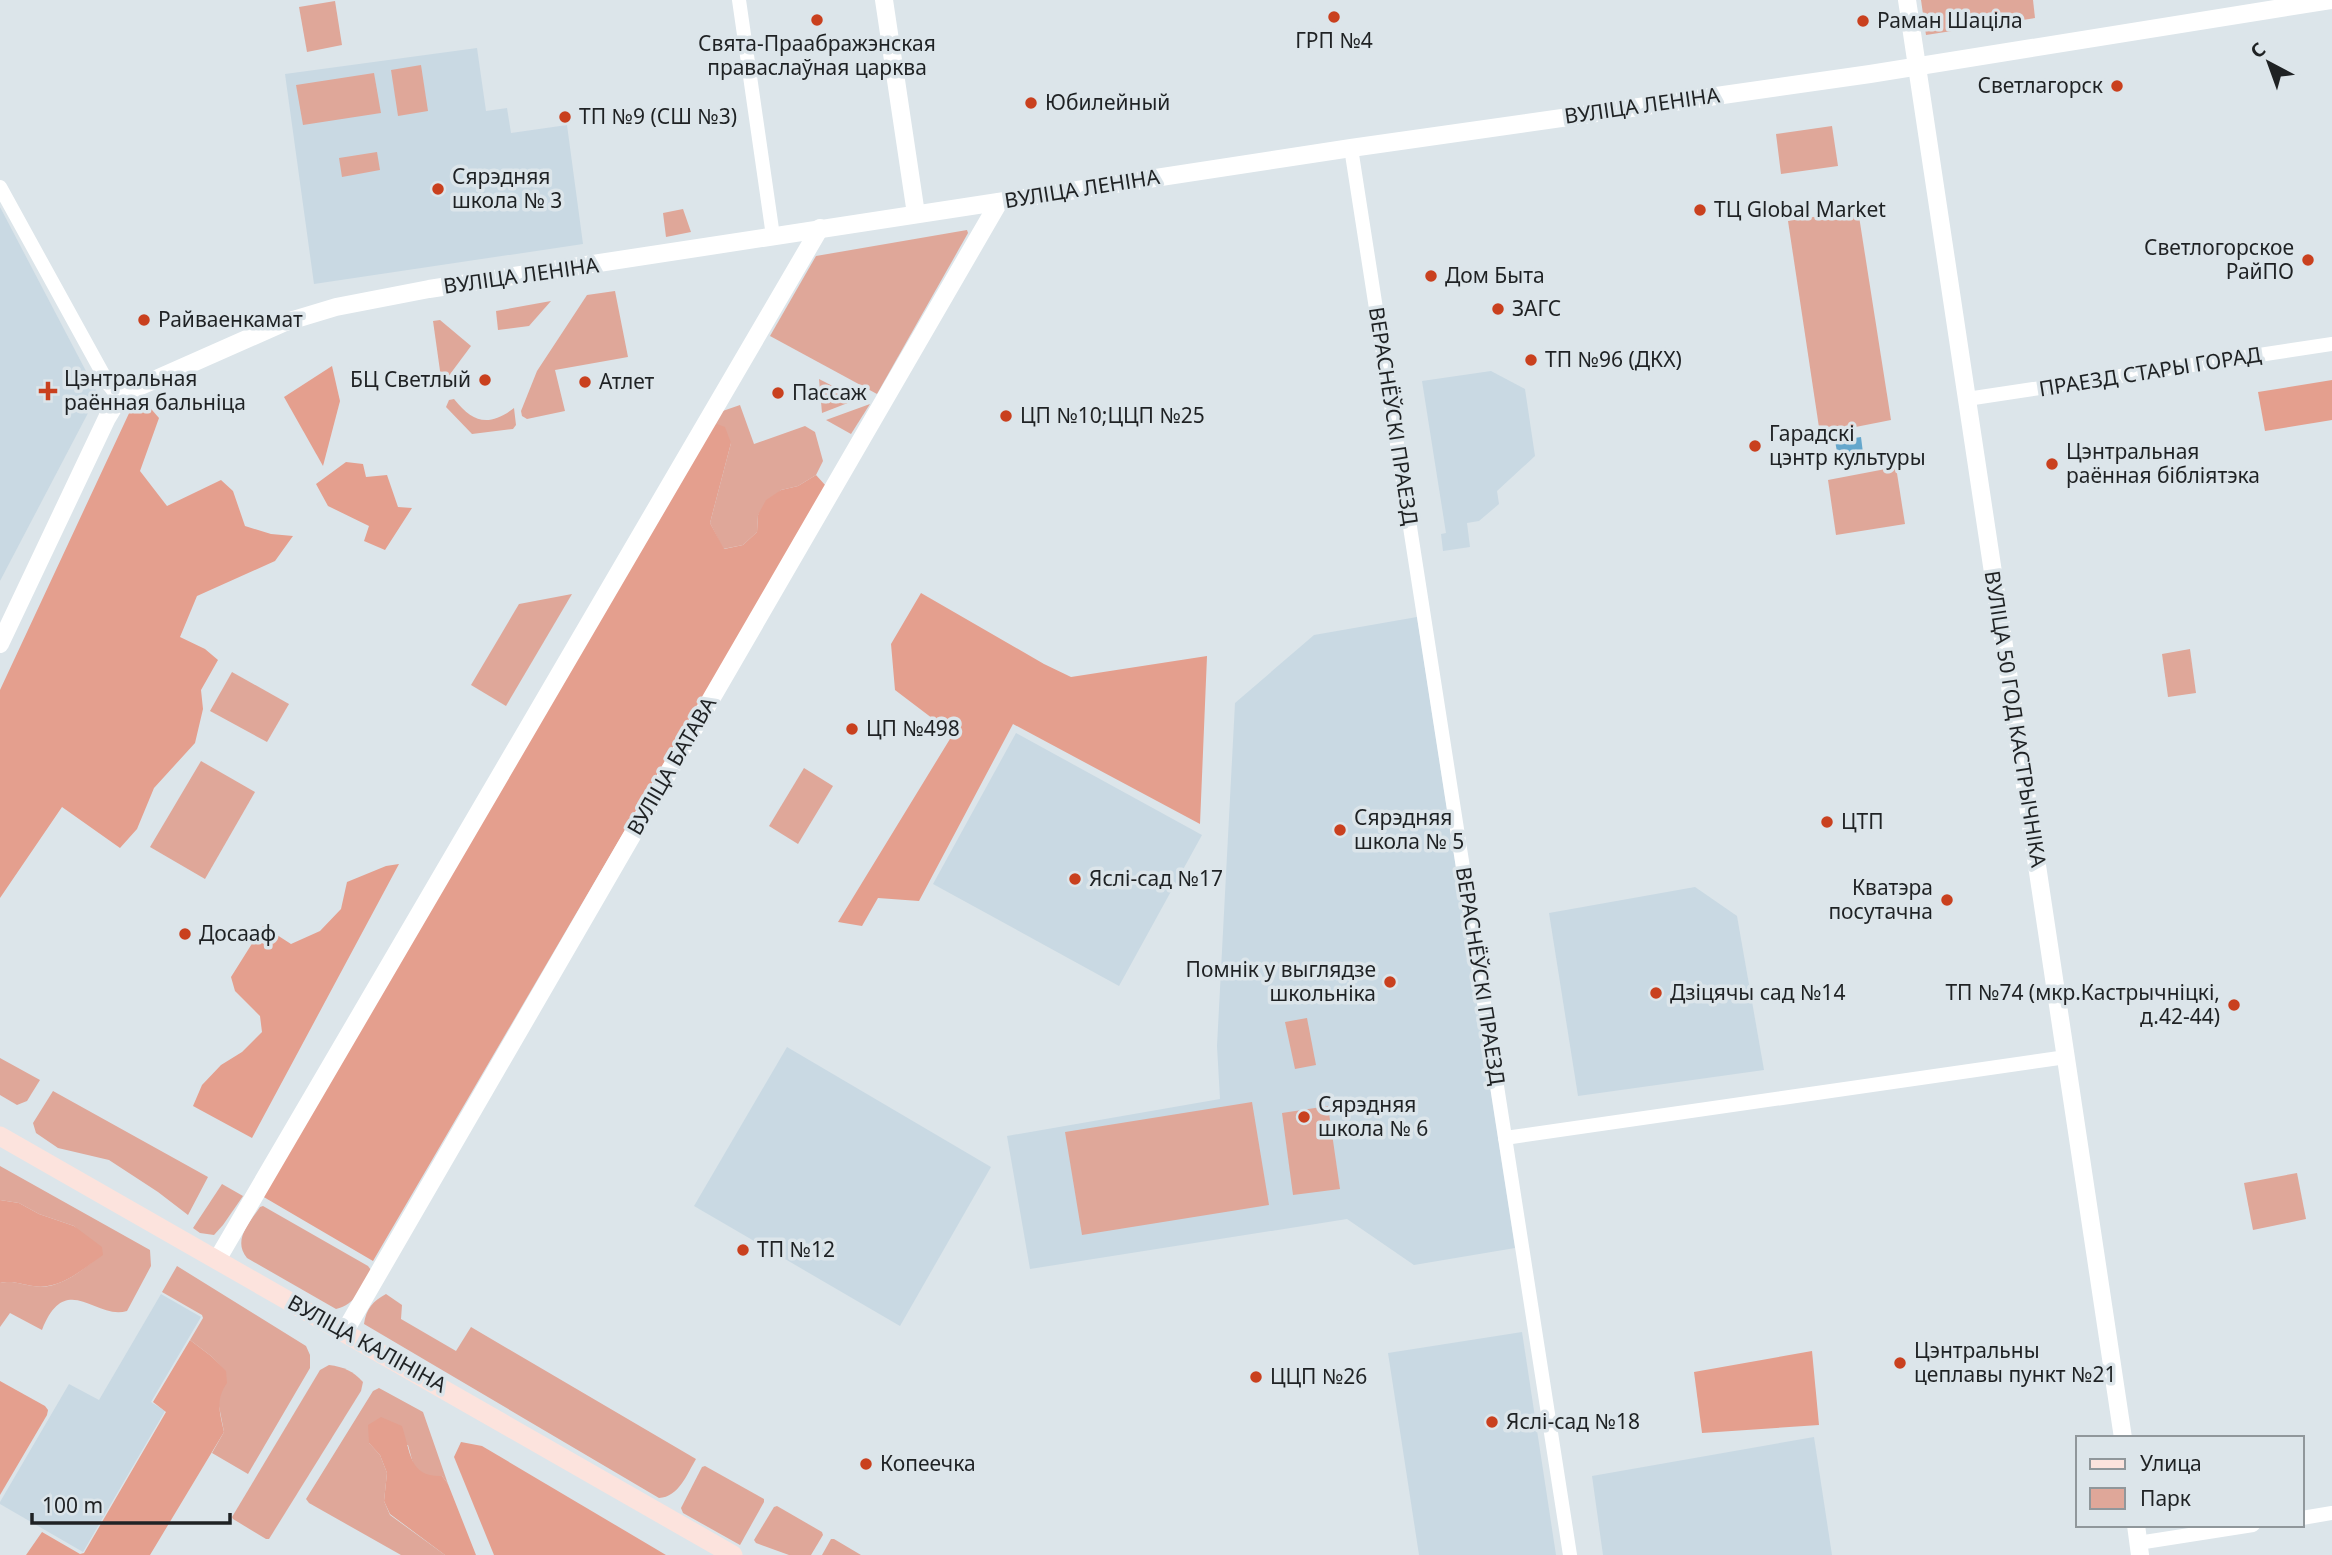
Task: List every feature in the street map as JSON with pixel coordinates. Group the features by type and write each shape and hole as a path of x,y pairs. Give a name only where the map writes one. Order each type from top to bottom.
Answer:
{"main road":[{"name":"ВУЛІЦА КАЛІНІНА","path":"0,1136 733,1555"}],"street":[{"path":"739,0 774,236"},
{"path":"884,0 916,214"},
{"name":"ВУЛІЦА 50 ГОД КАСТРЫЧНІКА","path":"1907,0 2123,1436"},
{"name":"ВУЛІЦА ЛЕНІНА","path":"119,398 283,323 336,307 429,289 1351,148 1917,66 2331,0"},
{"name":"ВЕРАСНЁЎСКІ ПРАЕЗД","path":"1351,148 1570,1555"},
{"path":"0,187 108,385 119,398 0,644"},
{"name":"ВУЛІЦА БАТАВА","path":"345,1331 999,202"},
{"path":"217,1261 820,228"},
{"name":"ПРАЕЗД СТАРЫ ГОРАД","path":"1967,399 2332,344"},
{"path":"1505,1138 2066,1057"},
{"path":"2304,1518 2332,1513"},
{"path":"2138,1541 2239,1527"}],"shaded area":[{"name":"Сярэдняя школа № 3","path":"477,48 486,111 507,108 511,133 567,125 583,244 314,284 285,74"},
{"name":"Цэнтральная раённая бальніца","path":"0,207 98,394 0,581"},
{"path":"332,366 340,401 323,466 284,397"},
{"path":"1491,371 1525,389 1535,456 1497,491 1499,504 1479,521 1467,523 1470,547 1443,551 1441,534 1446,533 1422,381"},
{"path":"2332,380 2332,420 2265,431 2258,392"},
{"path":"138,394 159,418 140,471 167,506 221,480 233,491 245,526 271,534 293,536 275,561 197,596 180,637 205,649 218,660 201,690 203,709 195,743 154,788 137,829 120,848 62,807 0,898 0,690"},
{"path":"717,424 725,427 731,443 710,523 724,549 743,545 757,532 758,515 766,500 781,490 798,486 816,475 826,486 373,1261 262,1196 708,428"},
{"path":"346,462 363,464 366,477 387,475 398,507 412,508 385,550 364,541 369,526 328,506 316,484"},
{"path":"921,593 1071,677 1207,656 1200,824 1013,724 919,901 878,898 862,926 838,922 953,734 895,690 891,644"},
{"path":"1417,617 1515,1248 1414,1265 1347,1219 1030,1269 1007,1136 1220,1099 1217,1046 1235,703 1314,635"},
{"path":"1016,733 1202,835 1119,986 933,884"},
{"path":"399,864 252,1138 193,1106 202,1085 221,1065 242,1052 262,1032 260,1016 235,991 231,977 263,926 291,944 320,931 341,909 347,882 386,866"},
{"name":"Дзіцячы сад №14","path":"1695,887 1737,916 1764,1070 1578,1096 1549,913"},
{"path":"787,1047 991,1167 900,1326 694,1206"},
{"path":"0,1200 19,1203 39,1214 74,1226 102,1247 103,1255 70,1278 52,1285 43,1287 13,1282 0,1283"},
{"path":"161,1294 201,1317 151,1402 165,1411 83,1552 0,1502 69,1384 99,1400"},
{"path":"1522,1332 1556,1555 1419,1555 1388,1353"},
{"path":"190,1340 226,1371 227,1383 219,1407 224,1432 150,1555 26,1555 42,1532 80,1554 84,1553 166,1412 153,1402"},
{"path":"1812,1351 1819,1425 1702,1433 1694,1372"},
{"path":"0,1381 48,1410 0,1495"},
{"path":"381,1417 402,1426 417,1468 431,1475 442,1476 448,1484 476,1555 445,1555 390,1514 384,1501 387,1473 380,1455 369,1443 368,1425"},
{"path":"1814,1437 1832,1555 1603,1555 1592,1476"},
{"path":"461,1442 482,1446 666,1555 494,1555 454,1457"}],"green space":[{"path":"1921,0 2033,0 2035,18 1926,35"},
{"path":"335,1 342,45 307,52 299,7"},
{"path":"421,65 428,111 398,116 391,70"},
{"path":"374,73 381,113 303,125 296,85"},
{"path":"1832,126 1838,166 1781,174 1776,134"},
{"path":"377,152 380,170 342,177 339,158"},
{"path":"683,209 691,232 666,237 663,213"},
{"path":"1858,210 1891,420 1820,434 1788,221"},
{"path":"967,230 968,233 877,394 770,336 816,256"},
{"path":"615,291 628,357 555,370 565,411 527,419 522,416 521,411 537,371 587,295"},
{"path":"551,301 529,326 498,330 496,311"},
{"path":"440,320 471,346 442,385 433,321"},
{"path":"819,379 858,399 822,413"},
{"path":"454,399 468,413 482,420 497,418 514,408 516,425 513,429 472,434 446,407 449,400"},
{"path":"870,404 851,434 826,420"},
{"path":"740,405 754,444 805,426 815,432 823,461 816,475 798,486 781,490 758,515 757,532 743,545 723,549 710,523 731,443 708,428 717,413"},
{"path":"1896,467 1905,524 1836,535 1828,480"},
{"path":"572,594 506,706 471,685 519,604"},
{"path":"2190,649 2196,693 2168,697 2162,654"},
{"path":"232,672 289,704 267,742 210,711"},
{"path":"201,761 255,792 205,879 150,847"},
{"path":"804,768 833,786 798,844 769,826"},
{"path":"1307,1018 1316,1065 1295,1069 1285,1022"},
{"path":"0,1058 40,1080 27,1101 17,1105 0,1095"},
{"path":"53,1091 208,1177 188,1215 109,1160 58,1148 36,1133 33,1123"},
{"path":"1252,1102 1269,1205 1082,1235 1065,1132"},
{"path":"1328,1106 1340,1189 1293,1195 1282,1113"},
{"path":"0,1166 150,1250 151,1266 127,1311 104,1310 82,1301 71,1300 61,1303 51,1312 42,1330 10,1313 0,1327 0,1283 13,1282 43,1287 52,1285 70,1278 102,1254 74,1226 39,1214 19,1203 0,1200"},
{"path":"2297,1173 2306,1219 2253,1230 2244,1183"},
{"path":"222,1184 243,1196 214,1235 200,1233 193,1228"},
{"path":"263,1206 368,1266 371,1270 361,1289 348,1304 336,1309 247,1258 241,1245 244,1231"},
{"path":"177,1266 306,1346 310,1355 310,1368 248,1474 212,1453 224,1432 218,1401 225,1371 190,1340 203,1318 202,1315 162,1292"},
{"path":"386,1294 402,1305 401,1319 456,1351 471,1327 696,1459 686,1478 672,1494 659,1498 364,1324 371,1306"},
{"path":"329,1365 344,1368 356,1375 363,1382 361,1391 269,1539 266,1539 232,1517 320,1370"},
{"path":"379,1388 423,1412 448,1484 442,1476 428,1477 414,1467 408,1445 369,1443 380,1455 387,1473 384,1501 390,1515 445,1555 401,1555 306,1499 373,1391"},
{"path":"705,1466 764,1499 740,1545 683,1513 681,1508 702,1467"},
{"path":"777,1506 822,1532 823,1535 811,1555 789,1555 756,1543 754,1540"},
{"path":"831,1539 834,1539 861,1555 822,1555"}],"water":[{"path":"1861,437 1863,453 1838,457 1835,441"}],"place":[{"name":"ГРП №4","path":"1334,17"},
{"name":"Свята-Праабражэнская праваслаўная царква","path":"817,20"},
{"name":"Раман Шаціла","path":"1863,21"},
{"name":"Светлагорск","path":"2117,86"},
{"name":"Юбилейный","path":"1031,103"},
{"name":"ТП №9 (СШ №3)","path":"565,117"},
{"name":"Сярэдняя школа № 3","path":"438,189"},
{"name":"ТЦ Global Market","path":"1700,210"},
{"name":"Светлогорское РайПО","path":"2308,260"},
{"name":"Дом Быта","path":"1431,276"},
{"name":"ЗАГС","path":"1498,309"},
{"name":"Райваенкамат","path":"144,320"},
{"name":"ТП №96 (ДКХ)","path":"1531,360"},
{"name":"БЦ Светлый","path":"485,380"},
{"name":"Атлет","path":"585,382"},
{"name":"Цэнтральная раённая бальніца","path":"48,391"},
{"name":"Пассаж","path":"778,393"},
{"name":"ЦП №10;ЦЦП №25","path":"1006,416"},
{"name":"Гарадскі цэнтр культуры","path":"1755,446"},
{"name":"Цэнтральная раённая бібліятэка","path":"2052,464"},
{"name":"ЦП №498","path":"852,729"},
{"name":"ЦТП","path":"1827,822"},
{"name":"Сярэдняя школа № 5","path":"1340,830"},
{"name":"Яслі-сад №17","path":"1075,879"},
{"name":"Кватэра посутачна","path":"1947,900"},
{"name":"Досааф","path":"185,934"},
{"name":"Помнік у выглядзе школьніка","path":"1390,982"},
{"name":"Дзіцячы сад №14","path":"1656,993"},
{"name":"ТП №74 (мкр.Кастрычніцкі, д.42-44)","path":"2234,1005"},
{"name":"Сярэдняя школа № 6","path":"1304,1117"},
{"name":"ТП №12","path":"743,1250"},
{"name":"Цэнтральны цеплавы пункт №21","path":"1900,1363"},
{"name":"ЦЦП №26","path":"1256,1377"},
{"name":"Яслі-сад №18","path":"1492,1422"},
{"name":"Копеечка","path":"866,1464"}]}
